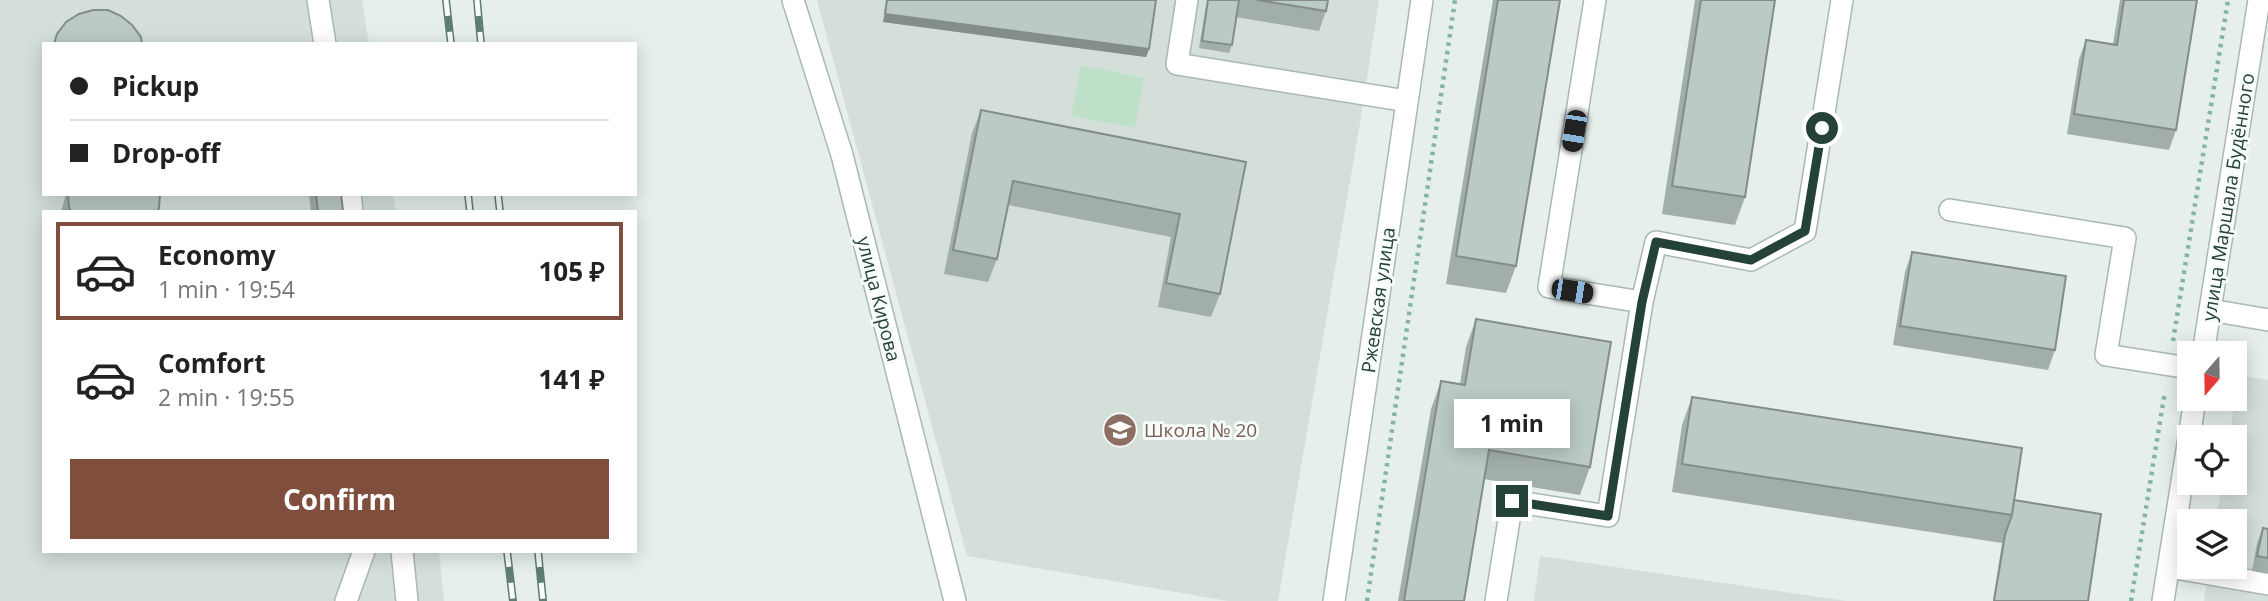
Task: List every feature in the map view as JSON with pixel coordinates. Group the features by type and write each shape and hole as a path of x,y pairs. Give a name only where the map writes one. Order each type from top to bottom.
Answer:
{"street":[{"path":"318,0 325,42"},
{"name":"улица Кирова","path":"793,0 842,155 956,601"},
{"path":"1187,0 1177,64 1407,101"},
{"name":"Ржевская улица","path":"1334,601 1422,0"},
{"path":"1595,0 1549,287 1642,302"},
{"path":"1496,601 1512,501 1608,516 1642,302 1656,242 1751,260 1805,231 1842,0"},
{"name":"улица Маршала Будённого","path":"2205,341 2259,0"},
{"path":"1950,210 2125,238 2106,355 2177,366"},
{"path":"2210,310 2268,320"},
{"path":"2163,601 2180,495"},
{"path":"346,601 363,553"},
{"path":"402,553 407,601"},
{"path":"2168,567 2268,584"}],"path":[{"path":"1367,601 1455,0"},
{"path":"2182,341 2228,0"},
{"path":"2131,601 2177,376"}],"shaded area":[{"path":"0,0 362,0 369,42 42,42 42,196 393,196 396,210 42,210 42,553 439,553 444,601 0,601"},
{"name":"Школа № 20","path":"817,0 1379,0 1278,601 1228,601 967,556"},
{"path":"2247,376 2268,380 2268,601 2204,601 2207,579 2247,579 2247,509 2218,509 2220,495 2247,495 2247,425 2231,425 2233,411 2247,411"},
{"path":"1540,556 1846,601 1534,601"}],"green space":[{"path":"1081,65 1144,78 1135,128 1071,116"}],"building":[{"path":"887,0 1156,0 1149,49 885,14"},
{"path":"1208,0 1239,0 1232,45 1202,41"},
{"path":"1257,0 1328,0 1326,11"},
{"path":"1498,0 1560,0 1516,266 1456,256"},
{"path":"1701,0 1775,0 1745,197 1672,186"},
{"path":"2124,0 2197,0 2176,130 2074,114 2086,40 2117,45"},
{"path":"108,10 132,25 142,42 55,42 66,22 79,14"},
{"path":"981,110 1246,162 1220,294 1166,283 1180,214 1013,181 997,259 953,250"},
{"path":"68,196 160,196 158,210 70,210"},
{"path":"316,196 341,196 343,210 318,210"},
{"path":"1912,252 2066,276 2055,350 1900,326"},
{"path":"1476,319 1611,342 1590,467 1489,450 1464,601 1404,601 1441,381 1465,385"},
{"path":"1692,397 2022,448 2012,515 1682,464"},
{"path":"2014,500 2101,514 2088,601 1994,601"},
{"path":"2263,528 2268,529 2268,558 2257,556"}],"railway":[{"path":"446,0 451,42"},
{"path":"477,0 481,42"},
{"path":"468,196 470,210"},
{"path":"498,196 500,210"},
{"path":"507,553 513,601"},
{"path":"538,553 543,601"}],"place":[{"name":"Школа № 20","path":"1120,430"}],"route":[{"path":"1512,501 1608,516 1642,302 1656,242 1751,260 1805,231 1822,128"}]}
